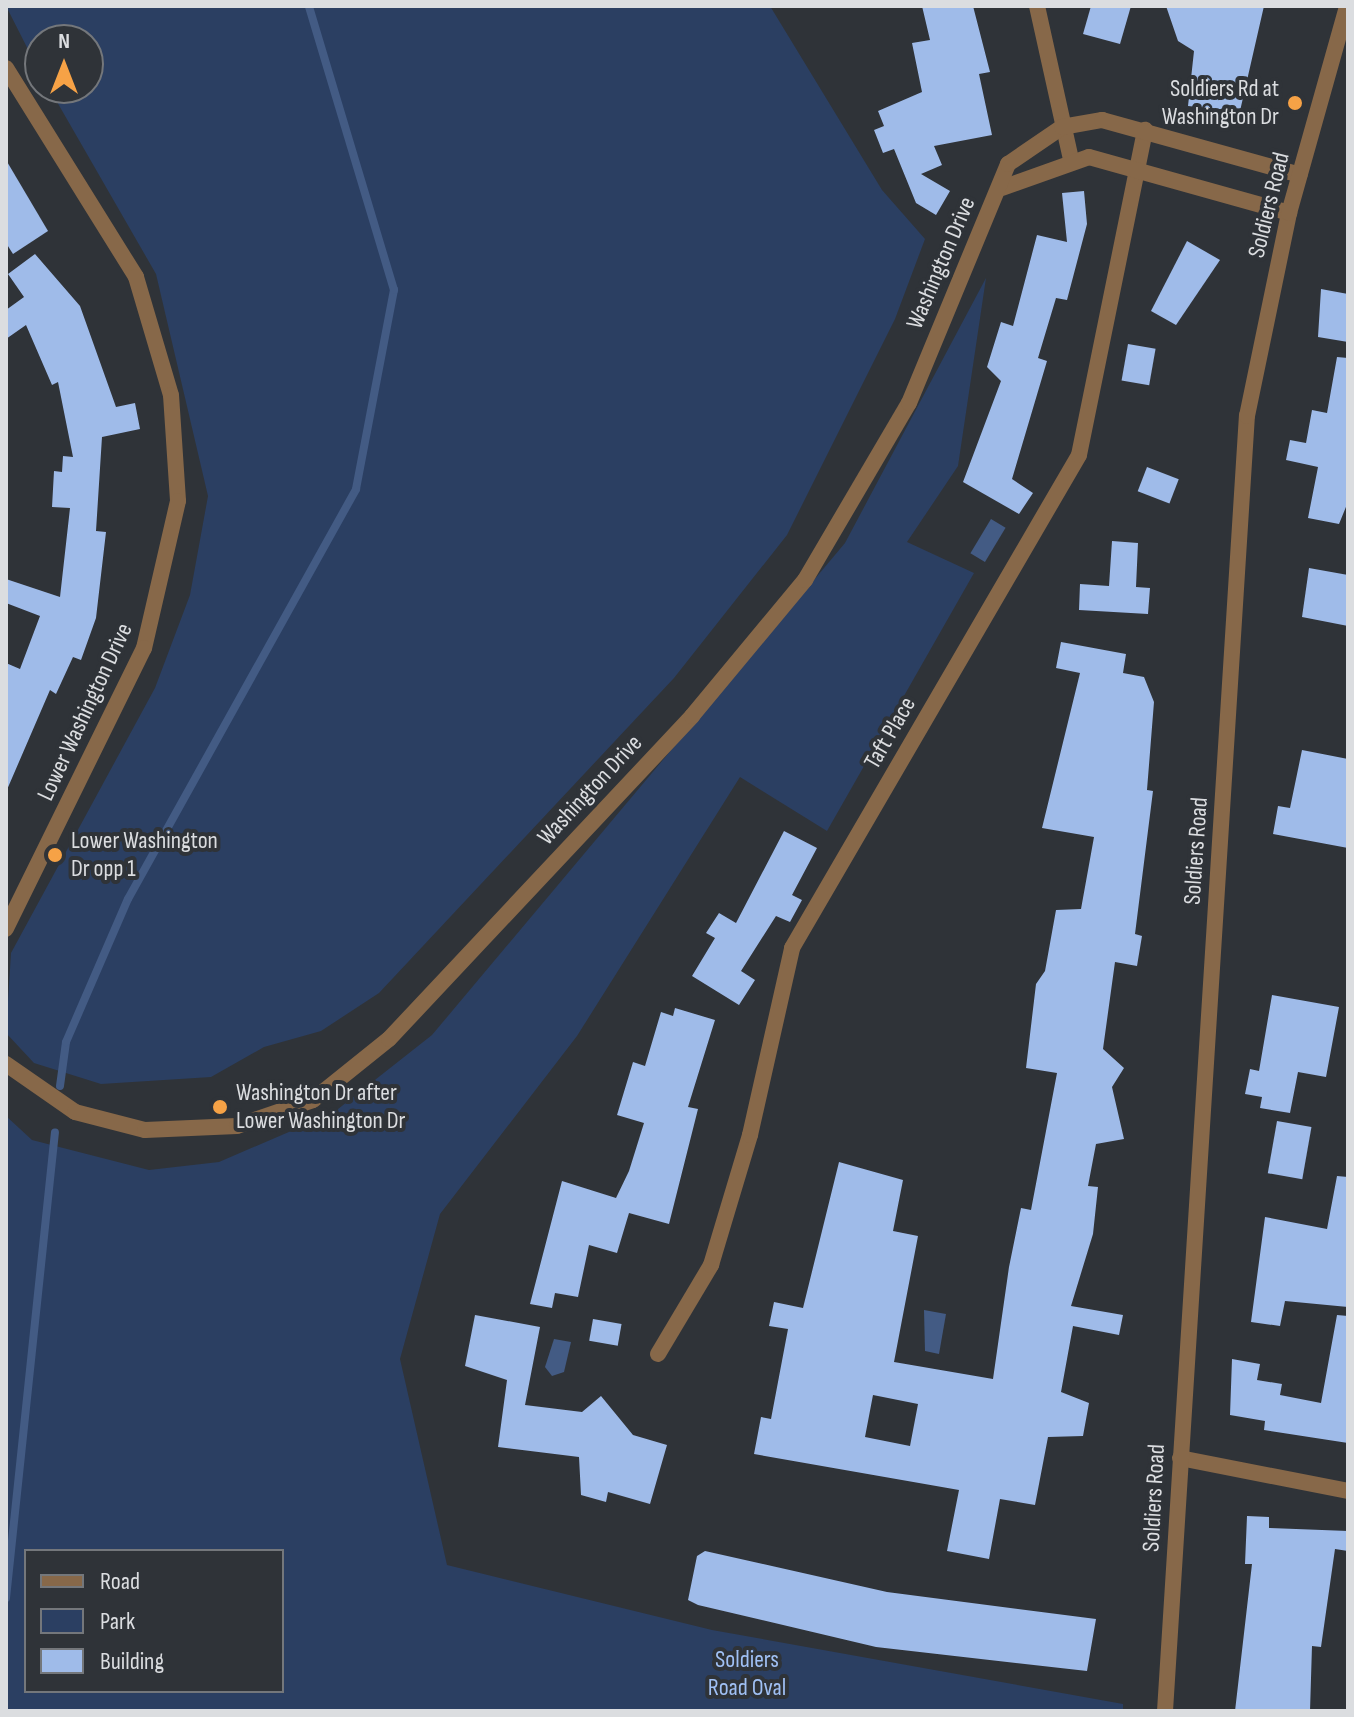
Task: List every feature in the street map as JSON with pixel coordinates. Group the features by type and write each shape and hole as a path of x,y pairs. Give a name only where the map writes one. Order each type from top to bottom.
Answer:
{"street":[{"path":"1037,6 1071,159 1135,168 1289,213"},
{"name":"Soldiers Road","path":"1165,1711 1242,461 1289,213 1347,6"},
{"name":"Lower Washington Drive","path":"6,68 136,277 171,395 178,501 144,648 6,929"},
{"name":"Washington Drive","path":"7,1064 41,1093 104,1122 202,1131 272,1118 357,1068 692,716 805,580 909,403 978,226 1002,188 1008,164 1062,127 1102,120 1300,175"},
{"name":"Taft Place","path":"658,1354 711,1265 750,1135 792,948 1079,455 1145,130"},
{"name":"Washington Drive","path":"1002,188 1071,159"},
{"path":"1180,1458 1348,1491"}],"green space":[{"path":"6,6 770,6 882,190 925,239 895,319 787,535 674,678 379,993 321,1031 264,1047 211,1077 101,1084 34,1063 6,1033 11,953 155,688 190,595 208,496 156,274 58,104 104,104 104,24 24,24 24,41"},
{"name":"Soldiers Road Oval","path":"986,278 958,466 907,542 974,573 827,831 740,777 577,1036 440,1214 400,1359 447,1565 712,1630 1123,1704 1123,1711 6,1711 6,1116 32,1140 149,1170 219,1162 333,1113 432,1035 845,543"}],"shaded area":[{"path":"991,519 1006,528 985,562 970,553"},
{"path":"924,1310 946,1314 939,1354 925,1351"},
{"path":"554,1339 571,1342 564,1372 552,1376 545,1367"}],"building":[{"path":"922,6 973,6 990,72 979,74 992,135 934,146 942,165 921,174 950,191 936,215 916,203 894,149 883,153 874,130 884,126 878,111 922,92 912,43 930,40"},
{"path":"1091,6 1131,6 1120,44 1083,34"},
{"path":"1166,6 1264,6 1240,111 1188,106 1194,51 1178,41"},
{"path":"6,160 48,231 13,254 6,243"},
{"path":"1084,191 1087,224 1067,300 1056,298 1038,358 1047,361 1012,479 1033,493 1019,514 963,482 1001,381 987,367 1001,322 1013,326 1037,235 1067,242 1062,193"},
{"path":"1187,241 1220,260 1176,325 1151,311"},
{"path":"35,254 80,306 116,407 135,403 140,429 102,437 96,531 106,532 96,618 81,660 73,657 56,694 50,690 6,792 6,663 20,669 40,616 6,603 6,579 60,597 70,508 52,507 54,471 62,472 63,456 73,457 58,382 52,385 26,325 6,339 6,310 24,297 8,274"},
{"path":"1321,289 1348,294 1348,342 1318,337"},
{"path":"1128,344 1156,349 1149,385 1122,380"},
{"path":"1337,357 1348,358 1348,502 1339,524 1308,518 1318,467 1286,460 1290,440 1306,443 1312,410 1327,413"},
{"path":"1147,467 1179,479 1169,503 1138,491"},
{"path":"1112,541 1138,543 1136,587 1150,588 1148,614 1079,610 1080,584 1109,586"},
{"path":"1309,568 1348,575 1348,626 1302,617"},
{"path":"1061,642 1126,654 1123,673 1144,677 1154,702 1147,790 1153,791 1135,934 1142,936 1137,966 1115,962 1103,1049 1124,1068 1112,1087 1124,1139 1096,1144 1088,1186 1098,1187 1093,1234 1071,1306 1123,1315 1119,1335 1073,1326 1061,1392 1089,1403 1083,1436 1048,1437 1035,1505 1000,1499 989,1559 947,1551 959,1490 754,1454 761,1417 771,1419 788,1329 769,1326 774,1302 803,1308 839,1162 903,1180 893,1231 918,1236 894,1362 993,1379 1021,1208 1031,1210 1057,1073 1026,1068 1036,984 1045,971 1056,910 1081,909 1094,837 1042,828 1080,673 1056,668","holes":["873,1395 918,1404 910,1446 865,1437"]},
{"path":"1302,750 1348,759 1348,848 1273,834 1278,806 1290,808"},
{"path":"784,831 817,848 792,895 802,900 790,922 776,916 741,971 755,980 739,1005 692,976 715,938 706,933 719,913 736,923"},
{"path":"1272,995 1339,1007 1326,1077 1298,1072 1290,1113 1260,1108 1262,1097 1245,1094 1250,1069 1259,1071"},
{"path":"675,1008 715,1020 688,1107 698,1109 669,1224 629,1213 617,1253 589,1245 578,1297 555,1293 552,1308 530,1304 562,1181 616,1198 629,1171 644,1123 617,1115 633,1062 645,1066 661,1012 673,1016"},
{"path":"1277,1121 1311,1127 1302,1179 1268,1173"},
{"path":"1337,1176 1348,1177 1348,1307 1285,1301 1280,1326 1251,1322 1265,1217 1327,1229"},
{"path":"475,1315 540,1327 525,1405 582,1412 601,1396 633,1435 667,1445 650,1504 608,1492 606,1502 581,1495 579,1457 498,1447 507,1380 465,1366"},
{"path":"1337,1315 1348,1316 1348,1443 1264,1430 1265,1421 1230,1415 1232,1359 1260,1364 1257,1380 1282,1384 1280,1395 1321,1403"},
{"path":"593,1319 622,1324 618,1346 589,1341"},
{"path":"1247,1516 1269,1517 1269,1528 1348,1531 1348,1551 1335,1549 1321,1647 1312,1646 1310,1711 1235,1711 1252,1564 1245,1564"},
{"path":"705,1551 887,1592 1096,1619 1087,1671 876,1647 698,1605 688,1600 697,1556"}],"waterway":[{"path":"60,1086 66,1042 128,899 356,489 394,290 309,6"},
{"path":"6,1598 55,1133"}],"place":[{"name":"Soldiers Rd at Washington Dr","path":"1295,103"},
{"name":"Lower Washington Dr opp 1","path":"55,855"},
{"name":"Washington Dr after Lower Washington Dr","path":"220,1107"}]}
